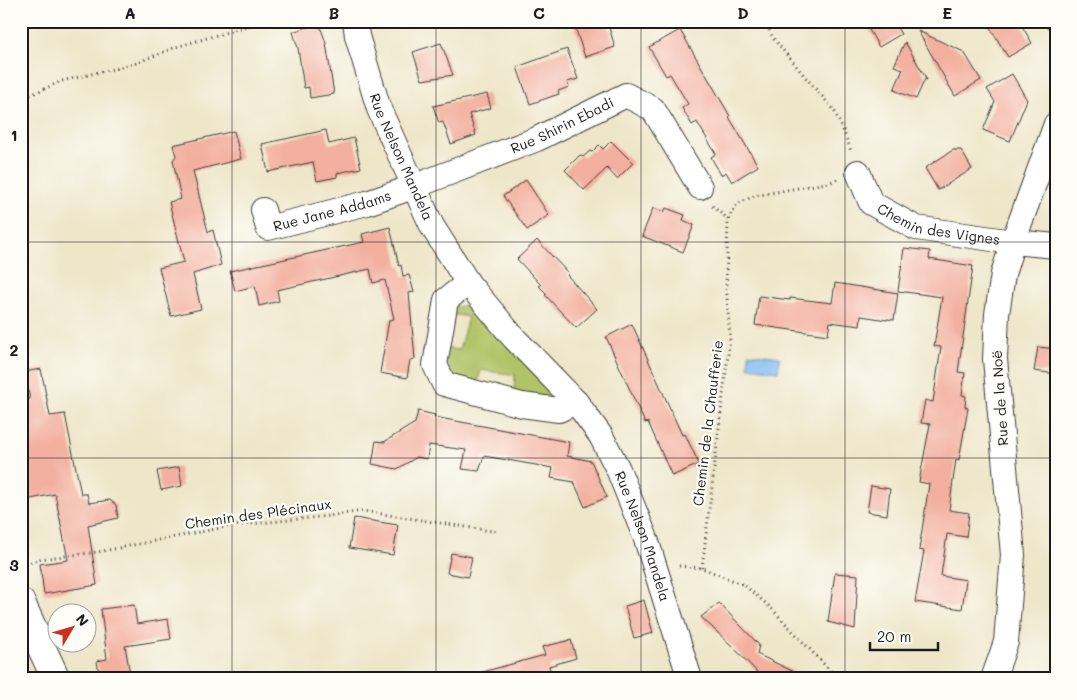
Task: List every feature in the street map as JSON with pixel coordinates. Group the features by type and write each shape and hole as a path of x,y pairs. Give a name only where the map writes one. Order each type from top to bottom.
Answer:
{"main road":[{"path":"21,603 56,679"}],"street":[{"name":"Rue Nelson Mandela","path":"356,21 356,36 379,108 432,226 468,283 514,338 576,402 601,436 618,469 646,539 690,679"},
{"name":"Rue Shirin Ebadi","path":"413,187 537,139 626,95 653,109 700,188"},
{"name":"Rue de la Noë","path":"993,679 1006,642 1013,555 996,359 996,314 1013,242 1056,124"},
{"name":"Chemin des Vignes","path":"858,172 871,203 916,228 1013,242 1056,246"},
{"name":"Rue Jane Addams","path":"262,210 268,228 367,203 413,187"},
{"path":"468,283 446,300 435,365 444,384 522,405 559,410 576,402"}],"path":[{"path":"21,99 62,81 134,64 176,48 265,21"},
{"path":"700,188 713,208 728,220 737,204 754,196 831,182 858,172 834,110 773,38 765,21"},
{"path":"1040,21 1056,35"},
{"name":"Chemin de la Chaufferie","path":"702,568 730,338 726,284 728,220"},
{"name":"Chemin des Plécinaux","path":"21,566 40,559 98,552 232,526 363,511 498,532"},
{"path":"656,569 683,565 702,568 744,585 770,607 838,679"}],"green space":[{"path":"467,305 477,310 550,389 549,395 544,397 514,393 515,375 481,370 477,385 452,376 444,359 445,348 459,350 468,317 450,314 455,307"}],"water":[{"path":"749,353 780,357 778,371 748,367"}],"building":[{"path":"573,21 607,21 615,47 585,57"},
{"path":"864,21 893,21 901,34 879,47"},
{"path":"986,21 1019,21 1032,43 1008,57"},
{"path":"319,23 326,43 334,94 310,98 309,87 304,88 298,48 293,32"},
{"path":"680,30 758,166 732,182 726,172 721,175 711,157 716,154 697,122 692,125 682,108 688,104 670,74 666,76 649,47"},
{"path":"918,31 964,52 981,80 955,96"},
{"path":"905,42 927,80 925,79 916,99 894,90 903,69 894,66"},
{"path":"441,43 453,75 422,80 413,52"},
{"path":"567,49 578,79 567,82 569,87 558,91 559,94 530,104 517,67"},
{"path":"1012,74 1027,100 1010,141 983,130 995,102 987,89"},
{"path":"487,94 491,108 469,114 476,135 451,144 443,122 439,123 433,106"},
{"path":"326,130 329,144 354,138 361,168 337,173 337,177 317,181 313,162 268,172 262,144"},
{"path":"234,131 241,159 193,171 208,232 213,230 221,265 193,274 201,309 171,316 159,268 184,262 169,202 181,199 173,160 176,156 173,145"},
{"path":"611,141 633,163 617,179 607,168 584,190 565,170 580,155 583,157 599,145 603,149"},
{"path":"953,150 961,150 972,169 938,190 925,168"},
{"path":"526,180 549,215 527,230 503,196"},
{"path":"653,208 664,212 666,208 685,215 683,220 694,225 683,252 642,236"},
{"path":"390,227 399,266 401,265 403,276 409,275 414,292 409,293 415,359 410,360 407,378 380,373 389,320 394,319 385,280 373,283 370,269 277,290 279,301 259,306 255,286 235,291 230,271 364,242 362,234"},
{"path":"537,240 569,274 567,275 597,309 576,328 545,295 547,294 539,286 541,285 517,259"},
{"path":"904,248 930,251 929,259 973,266 958,372 965,373 962,395 966,396 965,407 968,408 959,460 956,459 949,510 969,513 966,537 947,534 941,576 966,580 962,609 915,602 924,551 919,550 929,484 919,482 930,424 921,423 925,400 933,402 941,347 934,346 942,297 898,291"},
{"path":"835,283 898,293 894,320 861,316 860,326 830,322 828,335 755,325 759,296 832,303"},
{"path":"632,324 682,435 685,434 699,464 672,476 648,422 645,423 606,337"},
{"path":"1038,347 1056,349 1056,374 1034,371"},
{"path":"41,369 50,416 65,414 81,494 87,494 89,503 110,500 116,505 118,518 88,525 97,585 44,594 40,564 68,560 55,494 21,501 21,401 30,399 24,372"},
{"path":"418,411 435,415 434,417 569,442 567,456 591,461 607,497 585,507 574,482 551,478 553,468 484,456 479,471 462,469 466,450 429,445 427,459 417,457 397,469 372,464 376,441 384,442 415,423"},
{"path":"179,467 182,486 161,490 157,471"},
{"path":"871,486 890,489 887,515 867,512"},
{"path":"354,518 398,525 393,555 349,548"},
{"path":"451,553 472,557 468,577 447,573"},
{"path":"835,573 858,575 855,629 828,622"},
{"path":"644,600 653,633 634,638 625,606"},
{"path":"719,603 759,645 757,654 809,679 764,679 701,617"},
{"path":"134,605 137,624 168,619 171,639 125,646 131,679 100,679 97,661 107,659 101,609"},
{"path":"571,640 576,658 549,666 551,674 537,679 480,679 479,673 545,655 542,647"}]}
